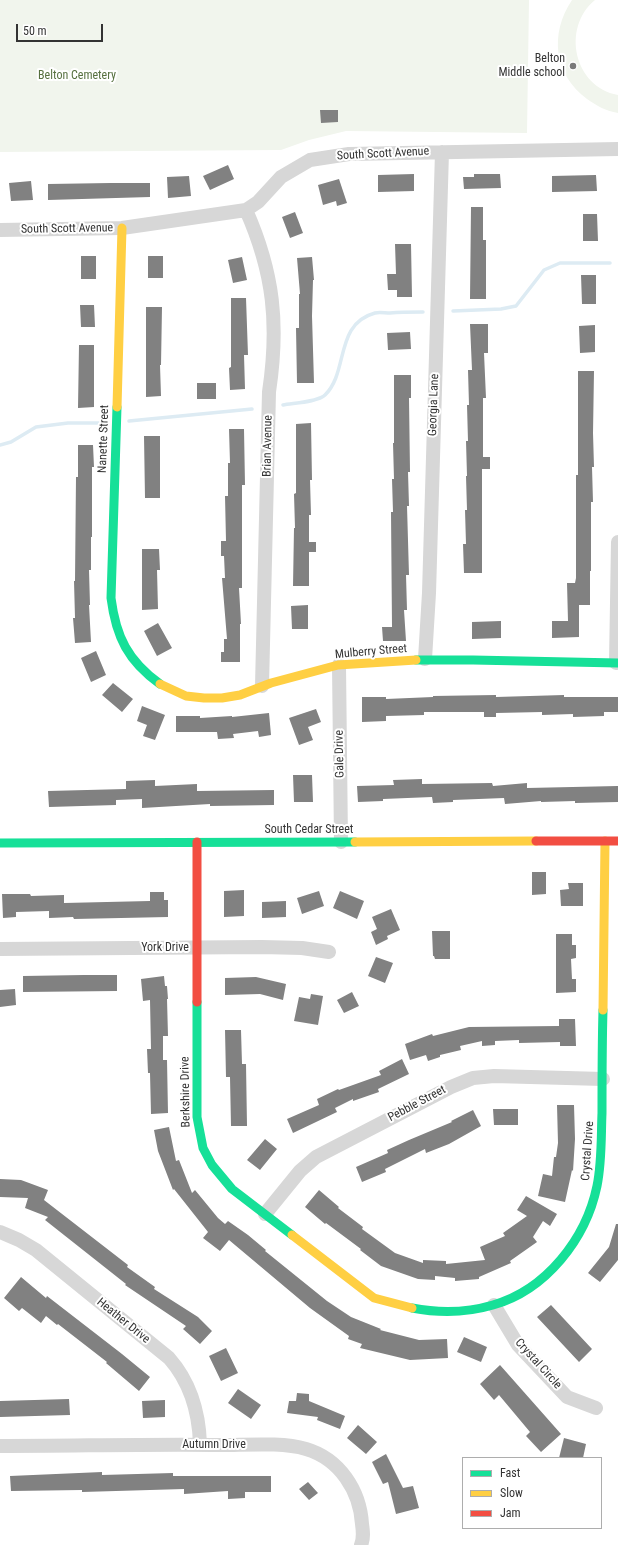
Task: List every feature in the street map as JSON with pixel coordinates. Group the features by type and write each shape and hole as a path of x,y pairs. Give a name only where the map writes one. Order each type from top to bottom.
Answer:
{"street":[{"name":"South Scott Avenue","path":"0,230 122,228 246,210 258,202 281,177 310,160 349,154 618,149"},
{"name":"Georgia Lane","path":"425,659 429,593 442,152"},
{"name":"Brian Avenue","path":"246,210 263,252 269,276 275,336 274,361 269,392 262,686"},
{"name":"Nanette Street","path":"122,228 111,595 112,613 124,648"},
{"path":"617,663 618,542"},
{"name":"Mulberry Street","path":"124,648 132,660 145,674 161,685 177,693 194,697 214,699 231,697 262,686 338,665 425,659 617,663"},
{"name":"Gale Drive","path":"338,665 341,842"},
{"name":"Crystal Drive","path":"363,1290 374,1298 393,1305 416,1310 457,1311 494,1305 515,1296 532,1286 550,1271 578,1236 588,1216 596,1194 600,1172 603,1079 605,841"},
{"name":"South Cedar Street","path":"0,843 618,841"},
{"name":"Berkshire Drive","path":"197,842 196,1118 203,1150 210,1164 232,1189 363,1290"},
{"name":"York Drive","path":"0,949 302,948 329,952"},
{"name":"Pebble Street","path":"265,1214 300,1171 316,1157 451,1087 473,1078 494,1076 603,1079"},
{"name":"Heather Drive","path":"0,1232 19,1240 36,1250 169,1358 182,1376 195,1404 199,1423 200,1444"},
{"name":"Crystal Circle","path":"494,1305 518,1345 567,1397 596,1408"},
{"name":"Autumn Drive","path":"0,1446 200,1444 292,1446 307,1449 323,1456 336,1466 355,1491 361,1510 363,1540 361,1545"}],"green space":[{"name":"Belton Cemetery","path":"0,0 529,0 527,133 346,131 309,140 281,150 0,152"},
{"path":"572,0 595,0 584,12 578,26 576,40 577,55 582,69 591,81 603,90 618,95 618,113 602,108 587,99 576,89 562,66 558,53 560,26"}],"building":[{"path":"320,110 338,110 338,122 321,123"},
{"path":"228,165 234,179 210,190 203,176"},
{"path":"414,174 414,191 378,192 378,175"},
{"path":"474,174 500,174 501,188 464,189 463,177 474,177"},
{"path":"596,175 597,191 552,192 552,176"},
{"path":"189,176 191,196 168,198 167,177"},
{"path":"339,179 347,203 337,206 336,201 323,205 318,185"},
{"path":"31,181 33,200 11,201 9,183"},
{"path":"150,183 150,197 48,200 48,184"},
{"path":"471,207 483,207 483,240 486,240 486,299 470,299"},
{"path":"295,212 303,233 290,238 282,217"},
{"path":"583,214 597,214 598,241 583,241"},
{"path":"395,244 411,244 412,297 397,297 397,290 388,290 387,274 396,274"},
{"path":"81,256 96,256 96,279 81,279"},
{"path":"148,256 163,256 163,278 148,278"},
{"path":"242,257 247,280 233,283 228,260"},
{"path":"312,257 314,280 312,316 314,383 297,383 296,328 299,328 300,294 297,258"},
{"path":"581,275 596,275 596,304 582,304"},
{"path":"231,298 246,298 248,355 244,355 245,389 230,390 229,368 231,367"},
{"path":"80,305 94,305 95,327 81,327"},
{"path":"146,307 162,307 160,365 161,396 146,397"},
{"path":"470,324 488,324 488,353 484,353 486,398 483,398 483,457 490,457 490,469 482,469 482,573 464,573 463,544 466,544 465,510 467,510 466,441 468,441 468,370 472,370"},
{"path":"595,325 595,352 580,353 579,326"},
{"path":"410,332 411,349 388,350 387,333"},
{"path":"79,345 94,345 94,407 78,408"},
{"path":"578,371 594,371 594,467 592,467 593,502 591,502 590,605 579,605 579,637 552,638 552,621 568,621 567,583 575,583 576,578"},
{"path":"394,375 411,375 411,398 409,398 409,506 407,506 409,575 406,575 407,610 404,610 406,641 383,641 382,627 392,627 391,512 393,512 392,479 394,479"},
{"path":"197,383 216,383 216,399 197,399"},
{"path":"311,423 312,480 310,480 311,515 309,515 309,542 316,542 316,552 309,552 309,586 293,586 295,528 294,494 296,493 296,424"},
{"path":"229,429 244,429 245,485 242,485 242,588 239,588 241,624 240,662 221,662 221,652 224,652 224,639 227,639 222,578 225,578 224,556 221,556 221,541 226,541 225,496 228,496 228,463 230,463"},
{"path":"144,436 160,436 160,498 145,498"},
{"path":"78,445 93,445 94,467 92,467 91,570 89,570 91,642 75,643 73,618 75,618 74,581"},
{"path":"142,549 159,549 160,570 157,570 158,609 142,610"},
{"path":"308,605 308,629 292,629 291,606"},
{"path":"501,621 501,638 472,639 472,622"},
{"path":"158,623 172,648 157,656 144,631"},
{"path":"96,651 106,675 91,682 81,658"},
{"path":"113,683 133,699 122,712 102,695"},
{"path":"496,695 496,697 564,695 564,697 618,697 618,712 604,712 604,716 573,717 573,714 542,715 542,712 496,713 496,717 484,717 484,712 424,712 424,715 386,716 386,721 362,722 362,697 386,697 386,699 433,696"},
{"path":"142,706 165,715 155,740 143,736 147,725 137,721"},
{"path":"316,709 321,722 308,727 313,740 299,745 289,718"},
{"path":"269,713 271,735 259,737 258,731 233,734 234,738 218,739 217,732 176,732 176,716 200,716 200,718 232,717"},
{"path":"293,775 312,775 313,802 294,802"},
{"path":"422,779 422,784 492,783 493,786 527,783 527,788 618,786 618,802 575,803 575,801 541,801 505,804 504,798 453,800 453,802 433,803 432,797 383,799 383,801 358,802 357,786 394,785 393,780"},
{"path":"155,780 155,786 197,784 197,791 274,790 274,805 210,806 210,804 142,808 142,799 116,800 116,805 49,807 48,791 126,789 126,781"},
{"path":"532,872 546,872 546,894 532,895"},
{"path":"568,883 583,883 583,906 561,906 560,890 569,889"},
{"path":"244,890 244,916 224,917 224,891"},
{"path":"319,891 324,906 302,914 297,898"},
{"path":"340,891 364,901 357,919 333,908"},
{"path":"150,892 164,892 164,900 168,900 168,917 74,919 73,917 49,918 49,911 16,912 16,917 3,918 2,894 30,894 31,896 64,895 64,903 150,901"},
{"path":"286,901 286,917 262,918 262,902"},
{"path":"391,909 400,930 387,936 388,939 376,945 371,932 377,929 372,917"},
{"path":"432,931 450,931 450,959 435,959 433,956"},
{"path":"556,934 572,934 572,945 576,945 576,958 571,959 572,979 576,979 576,992 556,993"},
{"path":"376,957 393,963 385,983 368,976"},
{"path":"117,975 117,991 23,992 23,976"},
{"path":"164,976 165,986 167,986 168,999 168,1036 163,1036 163,1060 167,1060 168,1113 151,1114 150,1073 148,1073 147,1049 151,1049 150,1000 143,1001 141,979"},
{"path":"256,977 286,984 283,1000 260,994 225,995 225,978"},
{"path":"15,989 16,1005 0,1007 0,990"},
{"path":"352,992 359,1006 344,1013 337,1000"},
{"path":"311,994 323,996 318,1025 294,1021 299,997 310,999"},
{"path":"559,1019 575,1019 576,1046 560,1046 560,1042 519,1043 519,1040 495,1041 495,1045 482,1046 482,1041 460,1046 461,1050 440,1055 440,1057 428,1061 426,1055 410,1060 405,1044 432,1034 433,1036 469,1027 559,1026"},
{"path":"225,1030 241,1030 242,1064 246,1064 247,1126 231,1126 230,1077 226,1077"},
{"path":"402,1059 409,1074 378,1089 379,1092 353,1101 353,1099 335,1108 337,1112 293,1133 287,1119 319,1105 317,1099 338,1089 339,1090 381,1075 379,1071"},
{"path":"557,1105 574,1105 575,1139 573,1171 572,1170 565,1202 538,1196 543,1174 552,1176 554,1157 556,1157 558,1143"},
{"path":"493,1109 518,1109 518,1125 494,1125"},
{"path":"473,1110 481,1126 449,1144 426,1153 425,1149 385,1169 386,1172 362,1182 356,1167 388,1153 387,1150 452,1122 451,1121"},
{"path":"169,1127 176,1161 179,1160 192,1193 195,1190 218,1218 225,1224 228,1221 248,1235 266,1250 265,1251 327,1301 351,1317 381,1329 380,1330 419,1340 447,1339 448,1358 410,1360 360,1348 362,1344 348,1339 349,1336 310,1308 229,1240 220,1251 203,1238 208,1232 174,1189 173,1190 158,1151 154,1130"},
{"path":"265,1139 277,1149 260,1170 247,1160"},
{"path":"0,1179 21,1180 48,1190 44,1200 128,1265 127,1267 155,1287 154,1289 198,1317 212,1331 200,1344 183,1329 186,1326 125,1285 126,1284 45,1220 48,1217 25,1208 28,1198 0,1197"},
{"path":"319,1190 339,1207 338,1208 363,1227 362,1229 395,1253 423,1263 423,1260 446,1261 446,1264 485,1260 480,1247 505,1236 503,1233 527,1216 517,1210 526,1196 557,1214 550,1226 543,1221 533,1237 537,1242 510,1261 511,1263 479,1277 479,1279 455,1281 455,1278 435,1276 435,1280 418,1279 381,1266 305,1207"},
{"path":"616,1224 618,1224 618,1260 600,1282 588,1273 609,1247"},
{"path":"21,1277 46,1298 47,1296 150,1377 139,1391 106,1363 107,1362 58,1324 57,1325 46,1316 41,1323 22,1308 19,1311 4,1298"},
{"path":"551,1305 592,1349 579,1362 537,1317"},
{"path":"464,1337 487,1347 481,1362 457,1352"},
{"path":"226,1348 238,1373 221,1381 209,1356"},
{"path":"500,1365 561,1434 541,1452 526,1436 530,1432 499,1395 494,1400 480,1384"},
{"path":"238,1389 261,1405 251,1419 228,1403"},
{"path":"297,1393 309,1394 309,1401 345,1416 340,1429 317,1420 318,1417 287,1413 289,1401 296,1401"},
{"path":"69,1399 70,1415 0,1417 0,1401"},
{"path":"165,1400 165,1417 143,1418 142,1401"},
{"path":"358,1425 377,1442 366,1454 347,1438"},
{"path":"564,1438 586,1444 583,1457 559,1457"},
{"path":"386,1454 403,1488 413,1486 419,1508 396,1514 388,1482 383,1484 372,1462"},
{"path":"102,1472 102,1475 173,1473 173,1476 271,1476 271,1492 245,1492 245,1498 228,1499 228,1491 184,1494 184,1489 82,1492 82,1490 11,1491 10,1476"},
{"path":"308,1482 318,1493 309,1500 299,1489"}],"waterway":[{"path":"453,311 501,309 516,306 544,270 560,263 610,263"},
{"path":"283,405 311,401 325,395 337,374 347,338 353,327 362,319 375,313 423,312"},
{"path":"129,421 252,409"},
{"path":"0,445 11,442 36,427 68,423 101,423"}],"traffic: fast":[{"path":"117,407 111,598 113,612 116,625 125,647 140,666 160,684"},
{"path":"416,660 618,663"},
{"path":"0,843 355,842"},
{"path":"197,1002 197,1117 203,1148 212,1165 232,1189 292,1235"},
{"path":"412,1308 432,1311 473,1310 512,1298 530,1288 546,1275 561,1260 573,1243 584,1225 592,1206 599,1177 601,1159 603,1010"}],"traffic: slow":[{"path":"117,407 122,228"},
{"path":"160,684 186,696 222,698 240,695 271,683 338,665 416,660"},
{"path":"355,842 536,841"},
{"path":"603,1010 605,841"},
{"path":"292,1235 374,1298 412,1308"}],"traffic: jam":[{"path":"536,841 618,841"},
{"path":"197,842 197,1002"}],"place":[{"name":"Belton Middle school","path":"573,66"}]}
